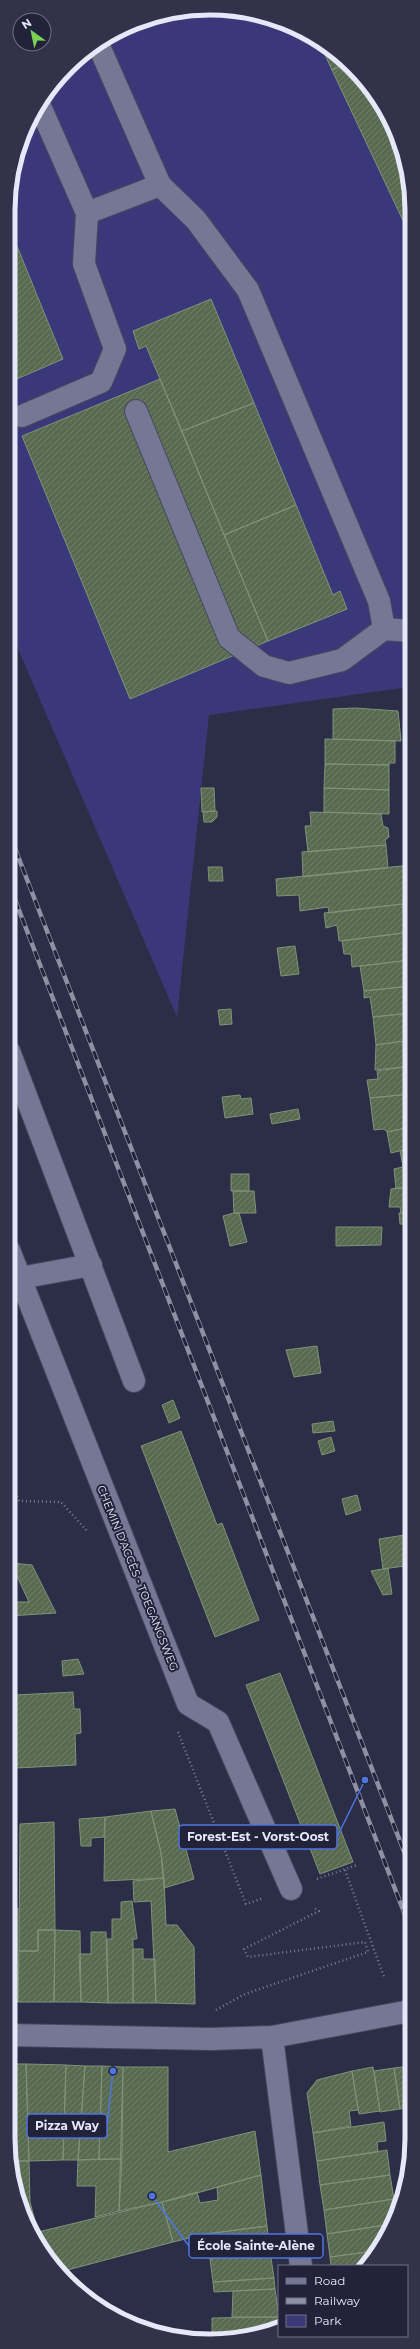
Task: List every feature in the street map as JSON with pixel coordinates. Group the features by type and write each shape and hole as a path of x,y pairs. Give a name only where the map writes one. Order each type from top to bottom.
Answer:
{"street":[{"path":"100,49 160,184 196,220 248,290 379,601 384,629"},
{"path":"22,416 101,382 115,349 84,264 87,213 42,111"},
{"path":"87,213 160,184"},
{"path":"136,411 229,638 246,650 264,666 289,673 342,660 384,629 405,631"},
{"path":"15,1067 134,1381"},
{"name":"CHEMIN D'ACCÈS - TOEGANGSWEG","path":"15,1265 188,1704 218,1722 291,1889"},
{"path":"20,1278 91,1265"},
{"path":"15,2035 211,2039 272,2037 405,2012"},
{"path":"272,2037 301,2265"}],"path":[{"path":"15,1492 19,1501 61,1502 91,1534"},
{"path":"176,1727 246,1904 356,1865"},
{"path":"345,1870 384,1977"},
{"path":"210,2014 245,1994 368,1952 365,1942 248,1957 244,1949 319,1911 291,1889"}],"green space":[{"path":"197,15 223,15 273,25 308,41 329,55 357,81 365,91 385,124 395,147 405,197 405,668 402,688 209,715 177,1017 15,642 15,197 25,147 35,124 55,91 81,63 113,41 147,25"}],"building":[{"path":"323,51 342,66 332,70"},
{"path":"342,66 357,81 365,91 385,124 395,147 401,172 405,197 405,225 332,70"},
{"path":"15,241 63,359 15,380"},
{"path":"211,299 254,403 182,431 146,346 139,349 133,331"},
{"path":"160,379 268,641 130,699 22,436"},
{"path":"254,403 296,505 224,535 182,431"},
{"path":"296,505 333,595 340,591 347,609 268,641 224,535"},
{"path":"355,708 398,711 401,741 333,739 333,709"},
{"path":"325,739 395,741 395,763 389,763 389,765 325,764"},
{"path":"325,764 389,765 389,790 324,788"},
{"path":"201,788 214,788 215,811 202,812"},
{"path":"324,788 389,790 389,814 324,812"},
{"path":"217,811 217,817 212,822 204,822 203,812"},
{"path":"310,812 381,814 383,826 388,828 389,837 385,840 386,845 308,852 305,826 311,826"},
{"path":"386,845 388,868 303,877 302,852"},
{"path":"405,866 405,904 329,913 328,907 300,911 299,895 277,896 276,879"},
{"path":"208,867 222,867 223,881 209,881"},
{"path":"405,904 405,933 339,941 337,925 326,928 324,913"},
{"path":"405,933 405,961 352,967 351,954 344,954 342,941"},
{"path":"295,946 299,974 281,976 277,948"},
{"path":"405,961 405,987 364,991 360,966"},
{"path":"405,987 405,1014 373,1017 370,997 364,998 364,991"},
{"path":"231,1009 232,1024 220,1025 218,1010"},
{"path":"405,1014 405,1041 376,1045 373,1017"},
{"path":"405,1041 405,1067 375,1070 376,1045"},
{"path":"405,1067 405,1095 370,1098 367,1080 378,1079 377,1071"},
{"path":"240,1095 241,1099 251,1098 253,1114 225,1118 222,1097"},
{"path":"405,1095 405,1128 387,1132 384,1129 374,1130 370,1098"},
{"path":"298,1109 300,1119 272,1124 270,1114"},
{"path":"405,1128 405,1150 391,1153 387,1132"},
{"path":"405,1150 405,1166 403,1167 400,1151"},
{"path":"405,1166 405,1187 396,1189 394,1169"},
{"path":"231,1174 249,1174 249,1191 231,1191"},
{"path":"405,1187 405,1214 401,1213 400,1207 389,1207 391,1189"},
{"path":"233,1191 254,1191 256,1213 234,1213"},
{"path":"239,1213 247,1242 230,1246 223,1216"},
{"path":"399,1213 405,1214 405,1224 400,1224"},
{"path":"336,1227 382,1227 381,1245 336,1246"},
{"path":"317,1346 321,1373 294,1377 286,1350"},
{"path":"173,1400 180,1418 169,1423 162,1405"},
{"path":"333,1421 335,1431 313,1433 312,1424"},
{"path":"181,1431 217,1525 222,1523 259,1620 215,1637 141,1446"},
{"path":"331,1437 335,1451 322,1455 318,1441"},
{"path":"357,1495 361,1510 346,1515 342,1499"},
{"path":"405,1535 405,1566 383,1569 379,1539"},
{"path":"15,1563 32,1565 56,1613 15,1616 15,1602 29,1602 15,1572"},
{"path":"403,1566 405,1566 405,1587"},
{"path":"388,1568 392,1594 383,1595 371,1571"},
{"path":"78,1659 84,1674 63,1676 62,1661"},
{"path":"280,1673 353,1862 320,1874 246,1685"},
{"path":"73,1692 74,1709 80,1709 81,1733 75,1734 76,1765 16,1768 15,1695"},
{"path":"175,1809 194,1879 164,1888 161,1853 151,1811"},
{"path":"151,1811 161,1853 164,1878 104,1881 105,1817"},
{"path":"105,1817 104,1837 91,1838 91,1846 81,1846 79,1819"},
{"path":"54,1822 55,1930 38,1930 38,1951 19,1951 20,1824"},
{"path":"164,1878 166,1925 177,1925 194,1947 195,2004 156,2003 151,1901 134,1902 133,1881"},
{"path":"132,1901 137,1939 133,1939 133,2003 108,2003 107,1939 112,1939 112,1919 121,1919 121,1902"},
{"path":"15,1908 18,1908 18,2002 15,2002"},
{"path":"38,1930 55,1930 54,2002 18,2002 19,1951 38,1951"},
{"path":"55,1930 80,1931 81,2002 54,2002"},
{"path":"91,1932 106,1932 108,2003 81,2002 79,1954 91,1954"},
{"path":"133,1949 143,1949 143,1959 155,1959 156,2003 133,2003"},
{"path":"15,2064 26,2064 29,2161 16,2161 15,2152"},
{"path":"26,2064 66,2065 63,2160 29,2161"},
{"path":"66,2065 85,2066 78,2160 63,2160"},
{"path":"85,2066 102,2066 99,2159 78,2160"},
{"path":"102,2066 123,2067 122,2159 99,2159"},
{"path":"123,2067 168,2067 168,2152 255,2131 261,2175 172,2200 119,2211"},
{"path":"373,2067 380,2111 359,2114 352,2071"},
{"path":"405,2067 405,2108 400,2109 394,2068"},
{"path":"394,2068 400,2109 380,2112 374,2071"},
{"path":"352,2071 358,2110 349,2111 351,2126 313,2133 307,2093 317,2080"},
{"path":"384,2122 386,2141 377,2142 378,2152 317,2161 313,2133"},
{"path":"387,2150 390,2175 320,2185 317,2161"},
{"path":"122,2159 119,2211 95,2217 96,2186 77,2186 78,2160"},
{"path":"16,2161 29,2161 30,2202 37,2229 25,2202"},
{"path":"261,2175 267,2226 206,2234 173,2242 162,2202 197,2192 200,2203 218,2200 217,2187"},
{"path":"390,2175 394,2199 324,2210 320,2185"},
{"path":"396,2199 385,2225 327,2234 324,2210"},
{"path":"162,2202 173,2242 66,2271 55,2258 39,2232"},
{"path":"385,2225 369,2252 330,2257 327,2234"},
{"path":"267,2226 270,2251 210,2259 206,2234"},
{"path":"270,2251 274,2278 213,2282 210,2259"},
{"path":"369,2252 359,2265 331,2265 330,2257"},
{"path":"274,2278 275,2289 214,2292 213,2282"},
{"path":"275,2289 278,2317 232,2317 233,2291"},
{"path":"278,2317 278,2322 248,2330 223,2334 212,2334 212,2318"}],"railway":[{"path":"15,848 405,1854"},
{"path":"15,900 405,1915"}],"place":[{"name":"Forest-Est - Vorst-Oost","path":"365,1780"},
{"name":"Pizza Way","path":"113,2071"},
{"name":"École Sainte-Alène","path":"152,2196"}]}
